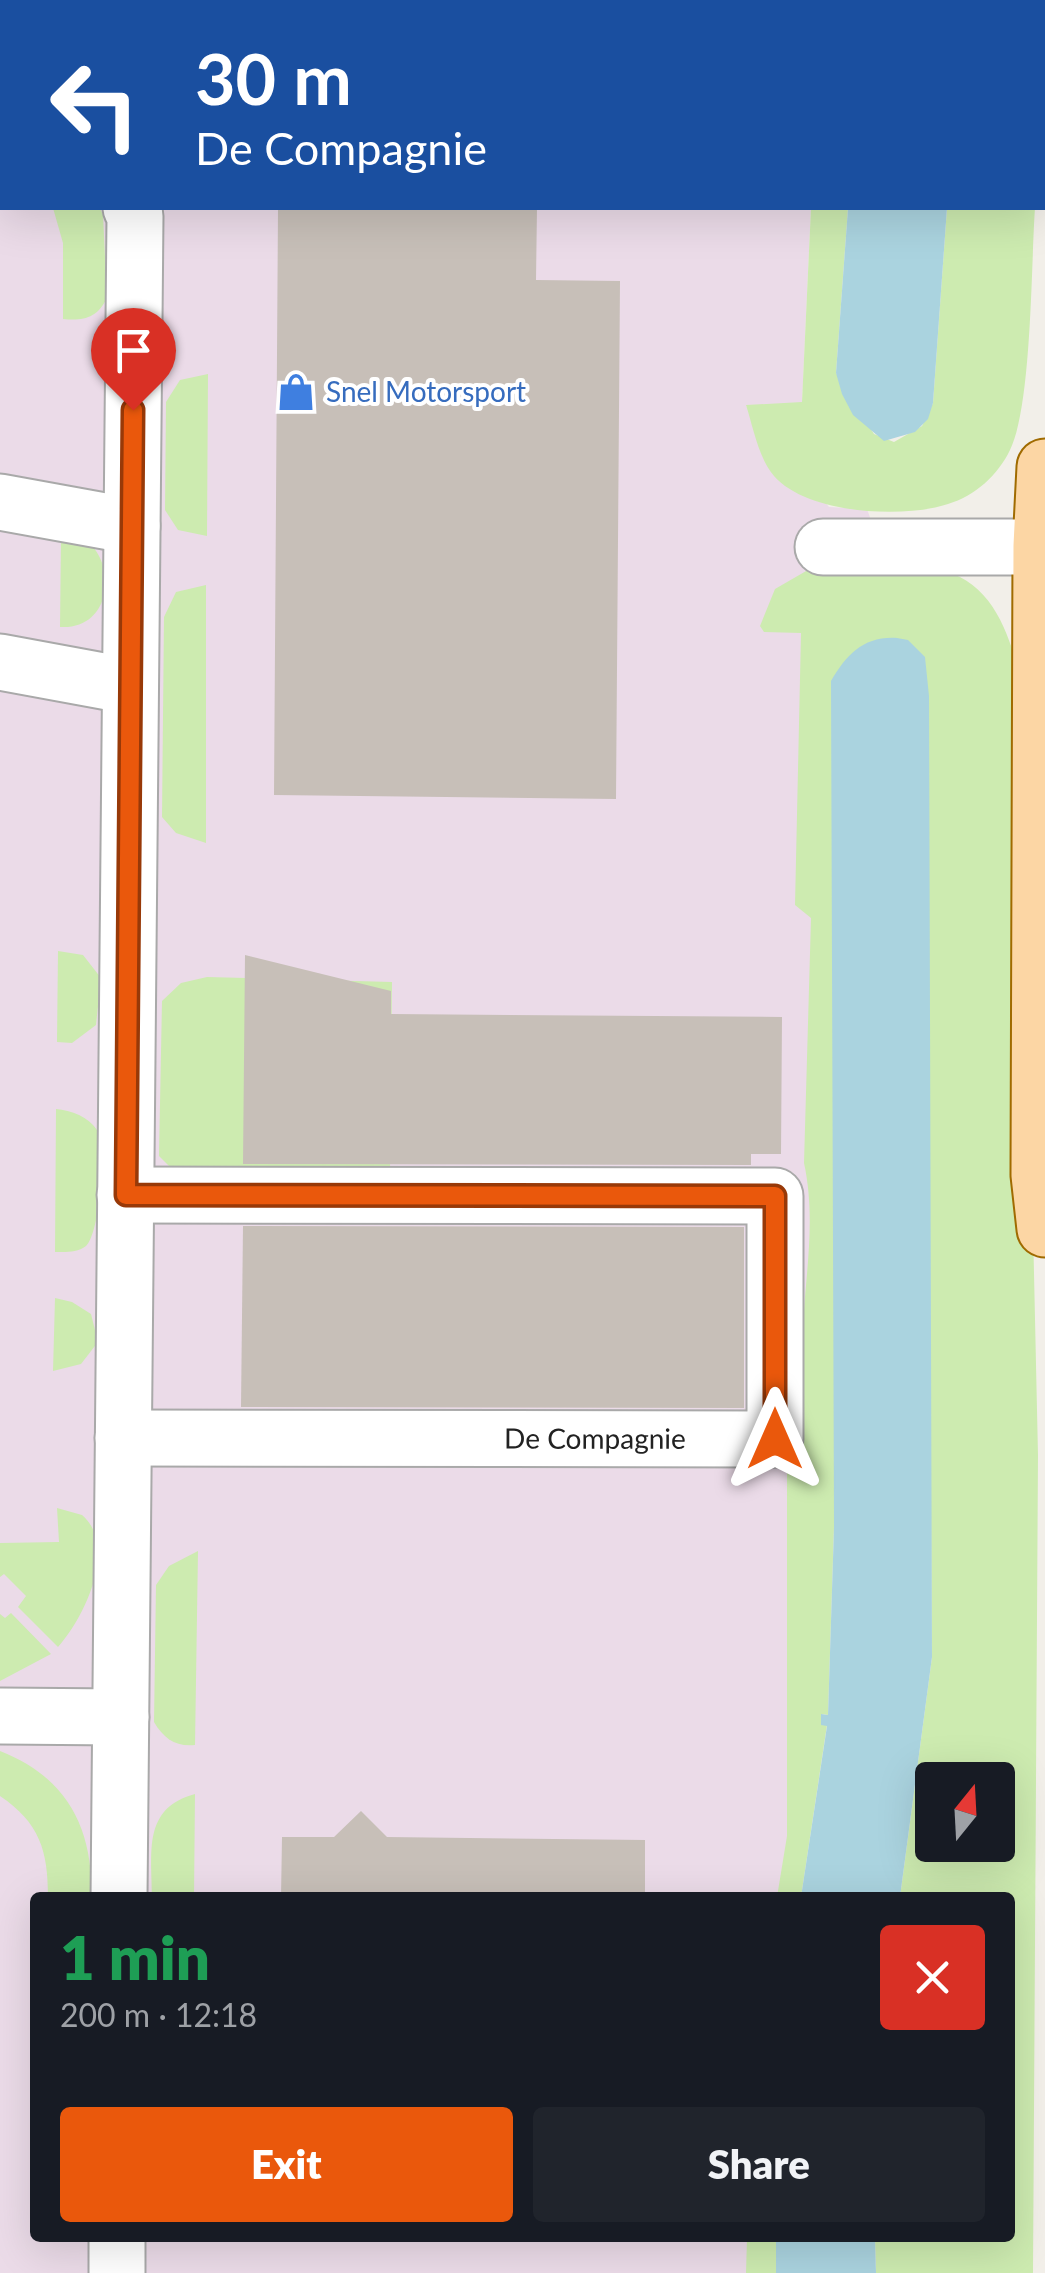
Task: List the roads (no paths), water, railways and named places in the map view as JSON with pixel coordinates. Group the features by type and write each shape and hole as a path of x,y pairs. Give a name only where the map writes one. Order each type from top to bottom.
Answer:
{"main road":[{"path":"1045,467 1039,1174 1045,1229"}],"street":[{"path":"120,1892 132,526 131,210"},
{"path":"0,502 132,526"},
{"path":"823,547 1043,546"},
{"path":"0,662 130,686"},
{"name":"De Compagnie","path":"123,1438 775,1439 775,1196 126,1195"},
{"path":"0,1716 121,1716"},
{"path":"117,2242 117,2273"}],"water":[{"path":"848,210 947,210 933,403 928,419 915,432 884,441 853,415 836,373"},
{"path":"875,640 908,640 925,657 929,696 932,1657 901,1892 802,1892 827,1726 821,1725 821,1714 828,1715 834,1527 831,681 858,649"},
{"path":"776,2242 875,2242 876,2273 776,2273"}],"place":[{"name":"Snel Motorsport","path":"296,392"}]}
